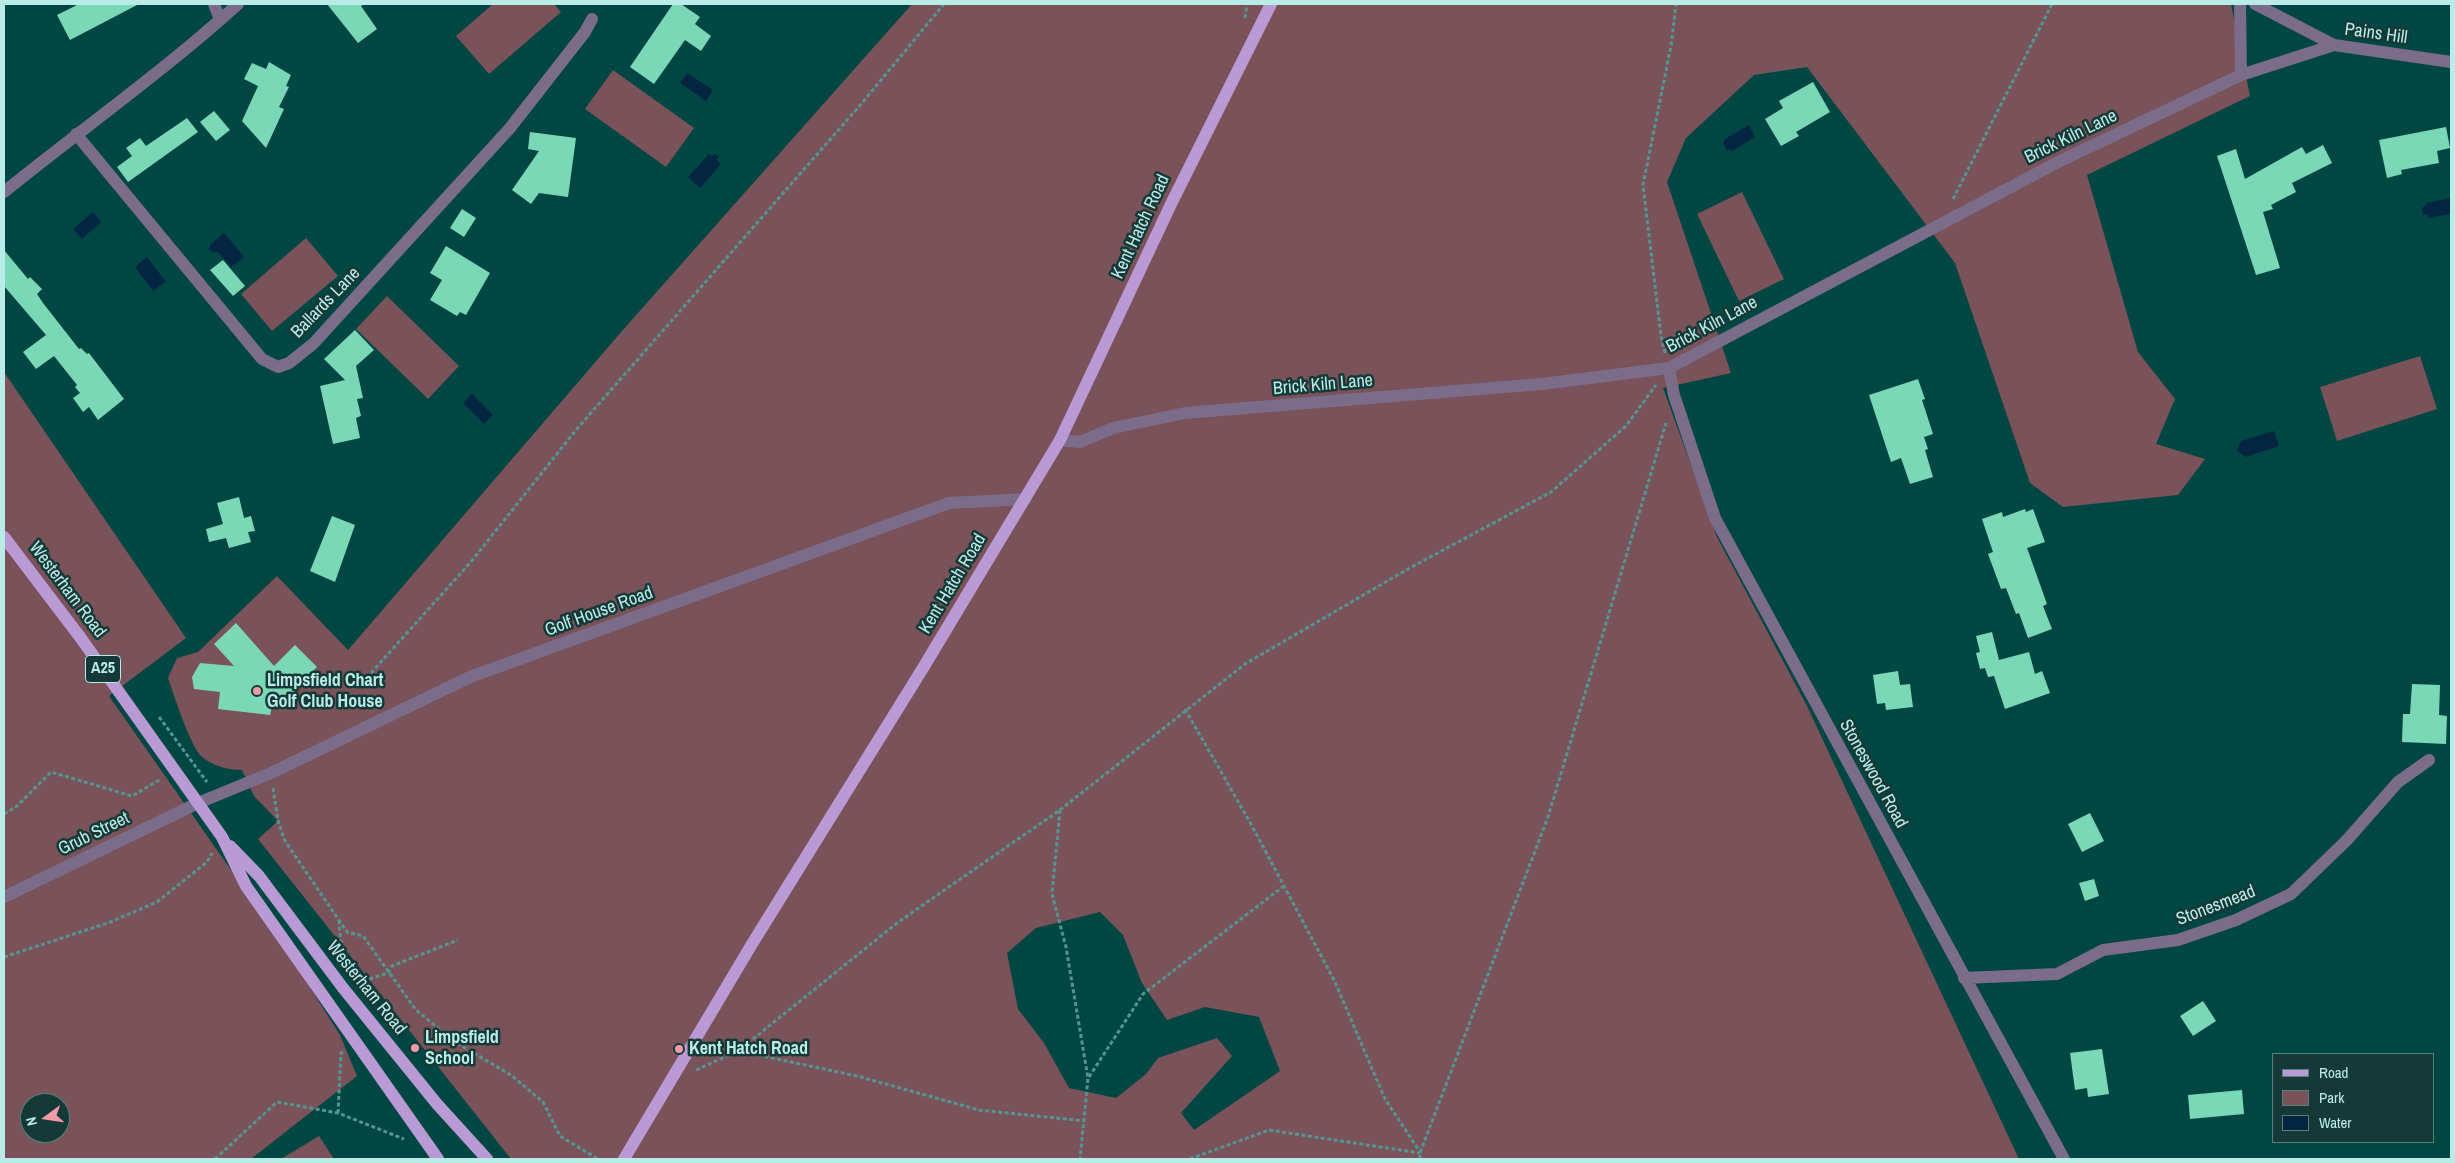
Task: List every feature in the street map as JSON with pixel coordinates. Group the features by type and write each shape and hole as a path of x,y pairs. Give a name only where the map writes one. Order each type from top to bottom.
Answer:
{"main road":[{"name":"Kent Hatch Road","path":"624,1159 752,944 1026,499 1060,440 1172,202 1271,4"},
{"name":"Westerham Road","path":"4,537 71,624 222,837 259,876 343,988 438,1104 486,1159"},
{"name":"Westerham Road","path":"222,837 246,886 438,1159"}],"street":[{"path":"214,4 220,20"},
{"path":"4,192 76,134 145,84 238,4"},
{"path":"2240,4 2241,75"},
{"path":"2255,4 2334,45"},
{"name":"Ballards Lane","path":"76,134 262,359 278,367 289,363 313,344 510,128 585,32 592,19"},
{"name":"Pains Hill","path":"2241,75 2334,45 2451,62"},
{"name":"Brick Kiln Lane","path":"1060,440 1080,442 1113,428 1185,413 1542,384 1669,368 2060,160 2241,75"},
{"name":"Stoneswood Road","path":"1669,368 1674,395 1715,518 2064,1159"},
{"name":"Golf House Road","path":"198,803 271,773 470,677 949,503 1026,499"},
{"name":"Stonesmead","path":"1964,978 2057,974 2103,950 2178,940 2236,920 2291,894 2347,840 2398,782 2429,760"},
{"name":"Grub Street","path":"4,897 198,803"}],"path":[{"path":"371,673 470,563 576,430 862,103 944,4"},
{"path":"676,1074 689,1073 738,1051 898,923 1060,810 1185,709 1245,664 1408,569 1551,492 1626,426 1669,368 1661,336 1643,185 1671,46 1676,4"},
{"path":"1939,226 2052,4"},
{"path":"1420,1159 1420,1153 1548,817 1666,422"},
{"path":"1185,709 1284,886 1335,982 1385,1099 1420,1153"},
{"path":"4,814 17,806 51,772 132,796 174,770"},
{"path":"271,773 278,821 285,841 347,932 364,936 388,973 416,1010 455,1042 510,1075 543,1102 560,1136 598,1159"},
{"path":"1060,810 1052,894 1066,947 1088,1078 1080,1159"},
{"path":"4,957 108,923 158,902 207,862 222,837"},
{"path":"1088,1078 1142,994 1284,886"},
{"path":"339,920 340,944 359,972 367,980"},
{"path":"343,988 388,973 392,966 458,940"},
{"path":"738,1051 857,1076 979,1110 1085,1121"},
{"path":"215,1159 277,1102 338,1113 410,1143"},
{"path":"1190,1159 1269,1130 1420,1153"}],"green space":[{"path":"493,4 554,4 561,12 489,74 456,36"},
{"path":"912,4 2231,4 2250,96 2087,175 2138,352 2175,399 2156,444 2205,459 2178,495 2063,507 2030,483 1955,263 1807,67 1754,75 1686,138 1667,182 1731,373 1663,388 1717,537 1807,706 2019,1159 511,1159 258,839 278,821 254,796 242,770 216,765 206,760 197,751 183,720 168,678 177,658 198,652 277,576 348,650 622,331","holes":["1100,912 1123,935 1142,983 1167,1020 1205,1007 1259,1017 1280,1071 1194,1130 1181,1113 1232,1056 1217,1038 1158,1058 1146,1074 1116,1098 1069,1088 1044,1043 1018,1009 1007,953 1036,928"]},
{"path":"613,70 694,128 666,167 585,109"},
{"path":"1742,192 1784,279 1739,301 1697,214"},
{"path":"306,238 338,276 272,331 241,294"},
{"path":"387,296 459,366 428,399 356,329"},
{"path":"2420,356 2437,409 2337,441 2320,387"},
{"path":"4,372 186,638 109,696 278,937 340,1035 357,1076 251,1159 4,1159"},
{"path":"319,1136 334,1159 281,1159"}],"water":[{"path":"687,73 713,90 706,101 680,83"},
{"path":"1749,125 1755,137 1732,151 1730,149 1727,151 1723,143 1725,139"},
{"path":"709,154 712,156 715,154 719,157 716,160 721,164 700,188 688,177"},
{"path":"2451,198 2451,214 2428,218 2428,215 2423,214 2422,208 2426,203"},
{"path":"93,212 101,222 82,239 73,229"},
{"path":"224,233 244,257 231,267 218,252 212,252 209,249 210,245"},
{"path":"147,257 166,282 153,291 135,267"},
{"path":"472,394 493,415 484,424 463,403"},
{"path":"2274,431 2279,446 2246,457 2237,451 2241,441"}],"building":[{"path":"79,4 139,4 70,40 57,15"},
{"path":"327,4 364,4 361,6 377,29 358,43"},
{"path":"673,4 681,4 700,17 695,24 711,36 701,51 685,40 654,84 630,67"},
{"path":"269,62 291,75 286,86 289,87 279,107 284,109 266,148 242,121 258,86 244,79 252,63 266,69"},
{"path":"1813,82 1830,112 1796,132 1799,136 1781,146 1765,119 1783,108 1779,101"},
{"path":"214,111 230,130 216,141 200,122"},
{"path":"187,118 198,132 128,182 117,167 132,156 126,148 140,138 146,146"},
{"path":"2446,127 2450,148 2437,151 2439,163 2401,170 2402,174 2387,178 2379,140"},
{"path":"530,132 576,138 568,197 539,193 531,204 512,190 539,151 528,149"},
{"path":"2323,145 2332,163 2292,183 2296,192 2271,205 2273,209 2263,212 2280,268 2256,275 2217,156 2236,149 2245,179 2302,147 2306,154"},
{"path":"462,209 476,218 464,237 450,228"},
{"path":"446,246 490,273 466,315 460,312 457,316 430,300 442,280 430,273"},
{"path":"4,250 28,279 30,277 42,289 37,294 43,303 79,349 81,348 87,354 89,353 124,399 98,420 89,407 83,412 73,398 80,393 75,387 77,385 54,356 36,369 23,352 46,335 4,286"},
{"path":"223,260 245,286 233,296 210,270"},
{"path":"355,330 374,350 356,366 363,398 357,399 361,416 356,418 360,438 333,444 320,386 345,380 324,359"},
{"path":"1918,379 1925,399 1922,400 1933,434 1924,437 1928,449 1925,450 1933,477 1910,484 1901,458 1891,462 1869,395"},
{"path":"239,497 244,518 251,516 255,531 248,532 251,542 229,548 226,538 209,542 206,529 223,524 217,503"},
{"path":"2025,509 2026,512 2033,509 2045,542 2027,548 2047,604 2043,606 2052,629 2028,638 2019,613 2016,614 2006,588 2001,589 1988,554 1993,552 1982,519 2002,512 2003,517"},
{"path":"332,516 355,525 335,582 310,571"},
{"path":"236,623 274,666 295,645 317,667 295,689 293,704 273,702 270,715 218,709 220,692 194,689 192,677 200,663 234,666 214,644"},
{"path":"1992,632 1999,660 2029,652 2035,674 2042,671 2050,693 2005,709 1994,676 1988,677 1985,668 1980,669 1976,653 1980,652 1976,636"},
{"path":"1898,671 1900,685 1910,684 1913,707 1886,710 1885,703 1877,704 1873,675"},
{"path":"2412,684 2440,685 2439,715 2447,716 2446,744 2402,742 2403,714 2410,714"},
{"path":"2090,813 2104,841 2082,852 2068,824"},
{"path":"2094,879 2099,896 2085,901 2079,883"},
{"path":"2203,1001 2216,1021 2193,1036 2180,1016"},
{"path":"2102,1049 2109,1094 2088,1097 2087,1088 2075,1090 2070,1053"},
{"path":"2242,1090 2244,1114 2190,1119 2188,1095"}],"place":[{"name":"Limpsfield Chart Golf Club House","path":"257,691"},
{"name":"Limpsfield School","path":"415,1048"},
{"name":"Kent Hatch Road","path":"679,1049"}]}
